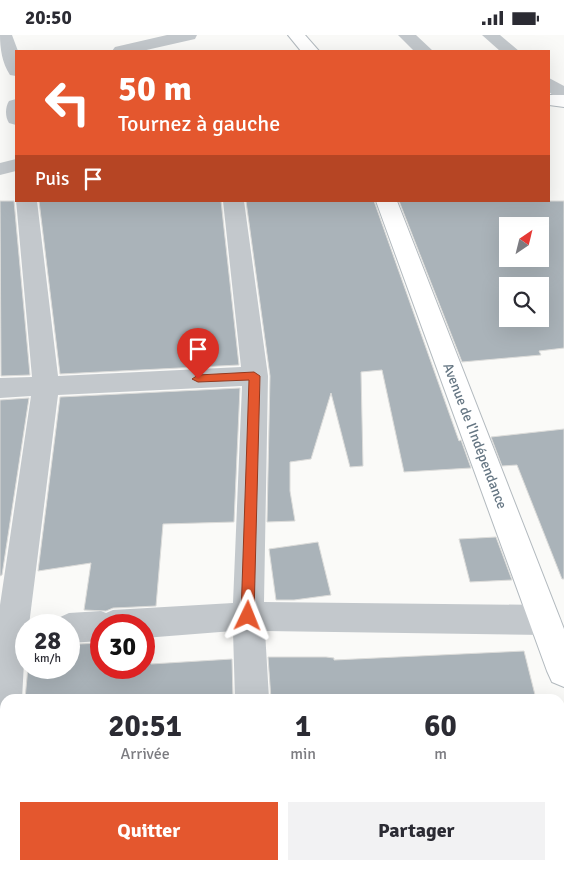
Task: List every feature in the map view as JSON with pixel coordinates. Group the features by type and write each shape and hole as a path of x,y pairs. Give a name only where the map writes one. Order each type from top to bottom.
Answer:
{"main road":[{"path":"296,35 309,50"},
{"path":"550,100 564,101"},
{"name":"Avenue de l'Indépendance","path":"386,202 564,671"}],"street":[{"path":"4,35 15,68"},
{"path":"126,50 162,43 188,35"},
{"path":"406,35 423,50"},
{"path":"490,35 509,50"},
{"path":"0,81 15,77"},
{"path":"550,84 564,95"},
{"path":"0,169 15,165"},
{"path":"6,694 46,385 26,202"},
{"path":"233,202 254,376 248,616 252,694"},
{"path":"0,388 254,376"},
{"path":"155,622 248,616 545,620"}],"building":[{"path":"0,201 14,201 30,375 1,376"},
{"path":"564,201 564,348 539,351 541,355 462,362 399,202"},
{"path":"39,202 221,202 239,365 60,374"},
{"path":"246,202 374,202 459,441 461,440 471,468 404,472 382,370 361,372 363,466 350,467 331,393 311,459 290,462 290,491 295,521 267,522 270,376"},
{"path":"240,388 234,522 163,524 156,606 113,608 106,611 84,610 91,563 38,571 60,397"},
{"path":"29,398 2,575 0,576 0,400"},
{"path":"564,429 564,579 562,579 517,465 502,466 491,437"},
{"path":"496,537 512,580 470,582 459,539"},
{"path":"318,542 331,595 294,600 276,600 269,549"},
{"path":"80,644 90,644 90,679 155,679 155,664 232,659 233,694 25,694 27,679 80,679"},
{"path":"524,651 535,694 271,694 268,657 326,657 334,658 334,660"}],"route":[{"path":"198,379 254,376 248,616"}]}
